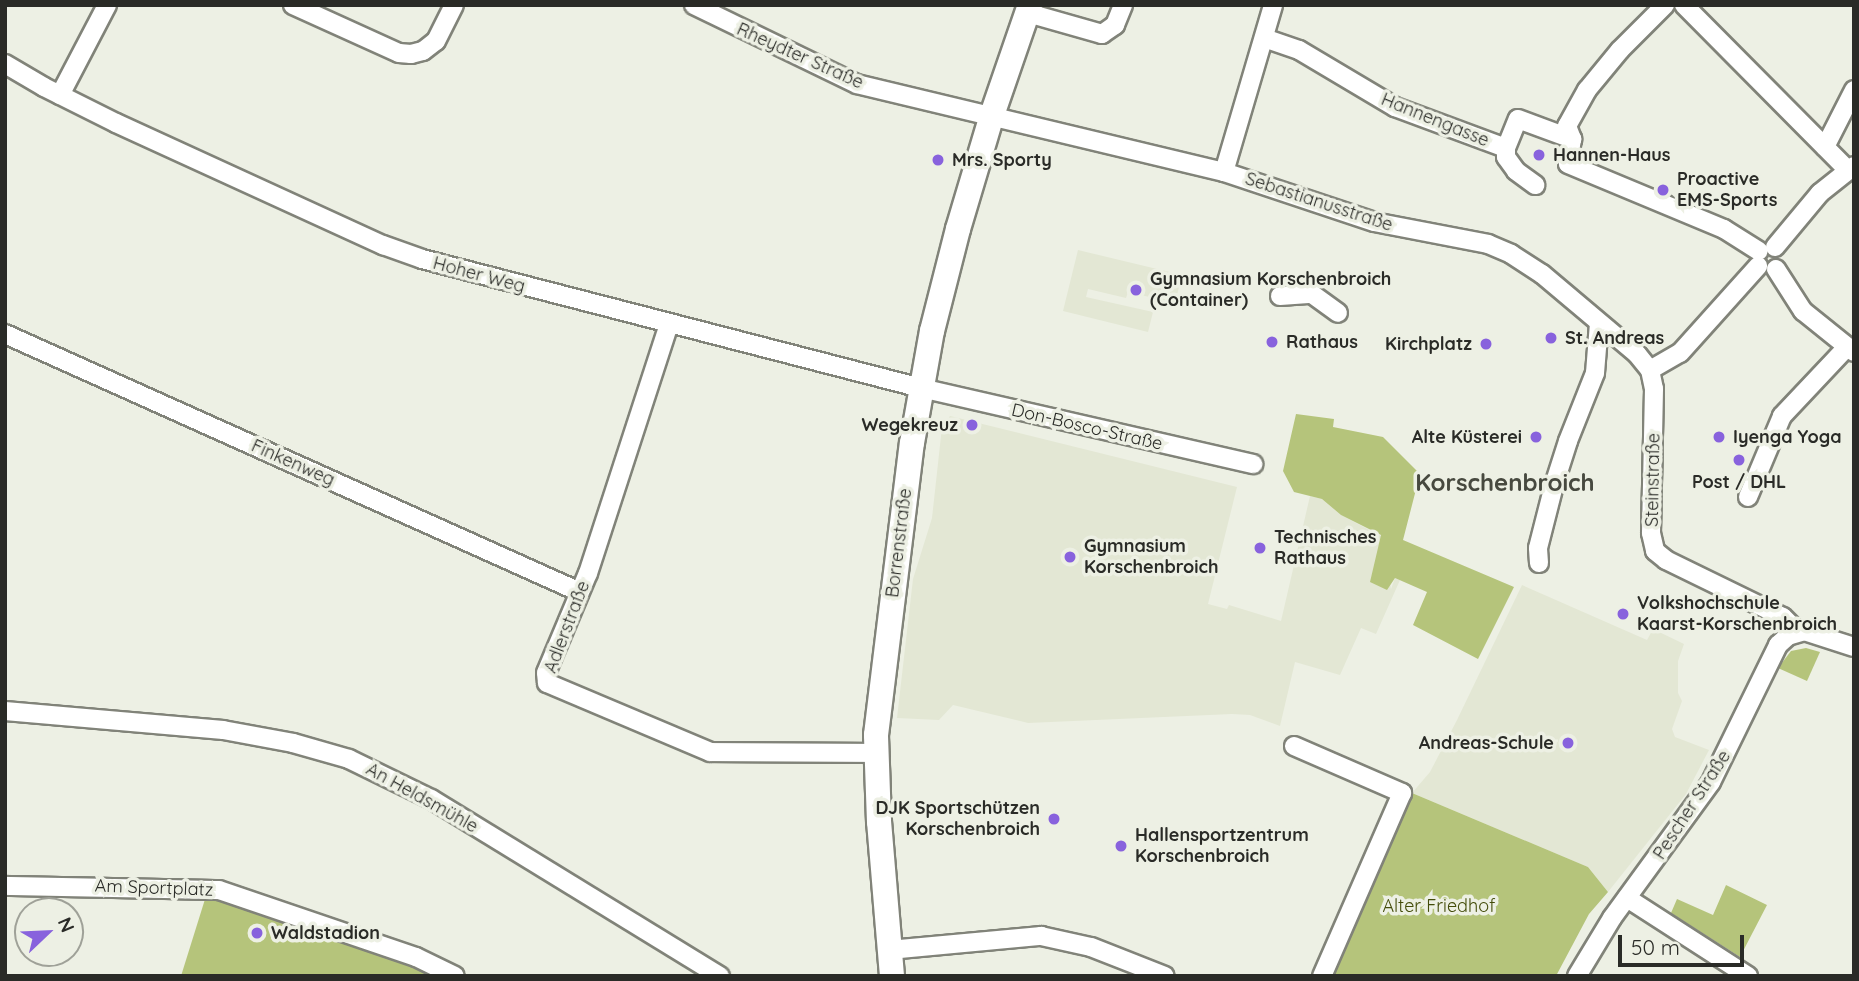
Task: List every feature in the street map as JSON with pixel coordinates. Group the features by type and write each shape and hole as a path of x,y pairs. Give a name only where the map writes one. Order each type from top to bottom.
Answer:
{"main road":[{"name":"Borrenstraße","path":"892,976 876,753 881,687 921,388 951,256 991,118 1029,9"}],"street":[{"path":"60,95 107,5"},
{"path":"293,5 399,53 411,54 428,48 436,41 454,5"},
{"name":"Rheydter Straße","path":"694,5 849,81 991,118"},
{"path":"1029,9 1099,34 1115,25 1123,5"},
{"path":"1224,172 1273,5"},
{"path":"1659,11 1620,50 1587,90 1567,126 1572,139 1569,164 1724,229 1767,258 1803,311 1850,349 1782,416 1748,498"},
{"path":"1650,370 1680,353 1767,258 1820,193 1851,168 1825,147 1689,11"},
{"name":"Hannengasse","path":"1264,38 1299,50 1395,107 1506,148 1518,119 1572,139"},
{"name":"Hoher Weg","path":"5,64 60,95 402,253 465,272 921,388"},
{"path":"1825,147 1854,90"},
{"name":"Sebastianusstraße","path":"991,118 1224,172 1374,222 1496,247 1530,266 1641,358 1650,370"},
{"path":"1506,148 1506,157 1516,171 1535,185"},
{"path":"1280,296 1312,294 1338,313"},
{"path":"1539,563 1538,548 1554,485 1595,373 1599,323"},
{"name":"Adlerstraße","path":"669,324 580,592 545,673 550,687 710,751 876,753"},
{"name":"Finkenweg","path":"5,334 580,592"},
{"name":"Steinstraße","path":"1650,370 1654,389 1651,533 1655,551 1666,560 1783,617 1798,632"},
{"name":"Don-Bosco-Straße","path":"921,388 1253,464"},
{"path":"1798,632 1818,633 1854,646"},
{"name":"Pescher Straße","path":"1577,976 1627,898 1711,782 1775,650 1788,636 1798,632"},
{"name":"An Heldsmühle","path":"5,711 223,730 285,741 349,759 431,799 720,976"},
{"path":"1294,746 1402,793 1322,976"},
{"name":"Am Sportplatz","path":"5,886 219,890 415,957 455,976"},
{"path":"1627,898 1748,976"},
{"path":"889,950 1041,936 1091,947 1165,976"}],"shaded area":[{"name":"Gymnasium Korschenbroich (Container)","path":"1078,250 1182,275 1175,303 1128,292 1126,298 1088,289 1086,297 1153,312 1148,332 1063,311"},
{"name":"Gymnasium Korschenbroich","path":"950,416 1237,487 1208,604 1227,609 1229,605 1281,621 1310,496 1322,499 1341,515 1381,536 1391,589 1395,578 1400,580 1376,634 1361,628 1340,675 1295,662 1280,726 1250,715 1232,714 1028,723 953,705 939,720 897,718 913,579 932,518 942,427"},
{"name":"Andreas-Schule","path":"1522,585 1647,640 1653,629 1684,644 1678,661 1678,693 1682,701 1672,729 1675,737 1709,750 1686,794 1608,892 1588,867 1412,793 1430,772"}],"green space":[{"path":"1296,414 1334,419 1333,427 1383,437 1420,474 1403,540 1514,587 1478,659 1413,625 1427,592 1395,578 1387,590 1370,582 1381,535 1341,515 1322,499 1294,492 1283,471"},
{"path":"1806,648 1820,652 1807,681 1778,668 1791,651"},
{"name":"Alter Friedhof","path":"1412,793 1588,867 1608,892 1589,914 1556,976 1331,976 1406,800"},
{"path":"1726,885 1767,905 1740,957 1671,913 1677,899 1713,915"},
{"name":"Waldstadion","path":"206,896 434,970 442,976 181,976"}],"place":[{"name":"Hannen-Haus","path":"1539,155"},
{"name":"Mrs. Sporty","path":"938,160"},
{"name":"Proactive EMS-Sports","path":"1663,190"},
{"name":"Gymnasium Korschenbroich (Container)","path":"1136,290"},
{"name":"St. Andreas","path":"1551,338"},
{"name":"Rathaus","path":"1272,342"},
{"name":"Kirchplatz","path":"1486,344"},
{"name":"Wegekreuz","path":"972,425"},
{"name":"Alte Küsterei","path":"1536,437"},
{"name":"Iyenga Yoga","path":"1719,437"},
{"name":"Post / DHL","path":"1739,460"},
{"name":"Technisches Rathaus","path":"1260,548"},
{"name":"Gymnasium Korschenbroich","path":"1070,557"},
{"name":"Volkshochschule Kaarst-Korschenbroich","path":"1623,614"},
{"name":"Andreas-Schule","path":"1568,743"},
{"name":"DJK Sportschützen Korschenbroich","path":"1054,819"},
{"name":"Hallensportzentrum Korschenbroich","path":"1121,846"},
{"name":"Waldstadion","path":"257,933"}],"district":[{"name":"Korschenbroich","path":"1505,483"}]}
